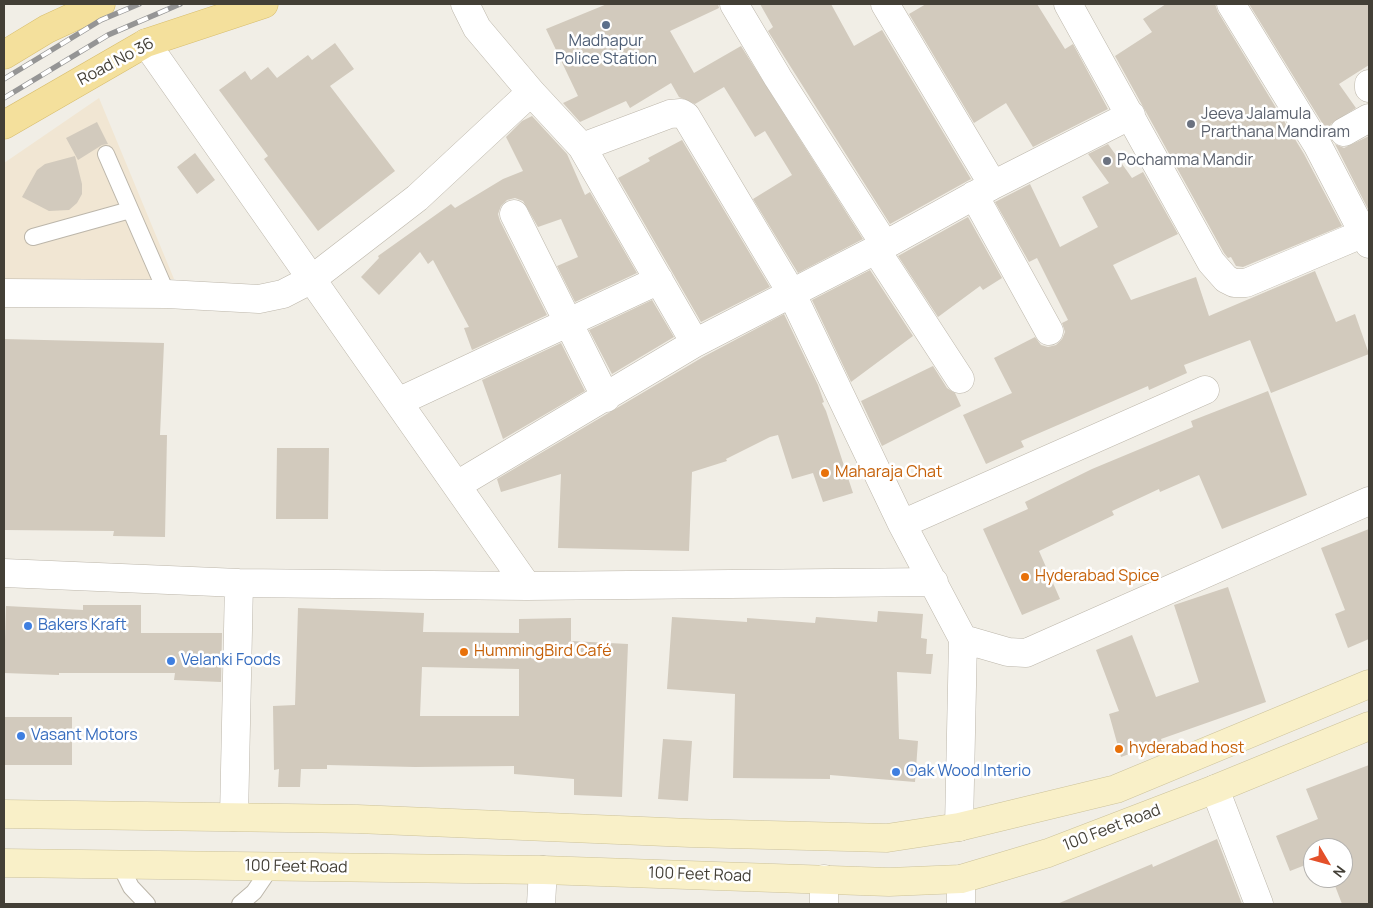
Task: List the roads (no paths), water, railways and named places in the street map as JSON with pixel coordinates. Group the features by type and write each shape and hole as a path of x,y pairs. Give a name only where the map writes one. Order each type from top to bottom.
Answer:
{"main road":[{"path":"4,55 47,29 101,4"},
{"name":"Road No 36","path":"5,120 146,43 264,4"},
{"path":"4,814 357,818 620,830 887,838 959,827 1116,789 1369,684"},
{"name":"100 Feet Road","path":"4,863 619,872 824,892 889,882 961,891 1048,853 1215,789 1369,726"},
{"path":"619,872 620,830"}],"street":[{"path":"465,4 477,28 531,92 582,147 695,343"},
{"path":"734,4 960,379"},
{"path":"885,4 984,190 1049,331"},
{"path":"1068,4 1211,262 1226,279 1234,283 1246,284 1368,236 1318,146 1231,4"},
{"path":"146,43 527,586"},
{"path":"4,293 167,294 259,299 283,294 312,279 417,198 531,92"},
{"path":"582,147 670,114 681,113 686,116 791,292 902,524 963,639 959,827"},
{"path":"457,486 695,343 791,292 880,248 984,190 1131,115"},
{"path":"1344,132 1369,118"},
{"path":"514,214 606,398"},
{"path":"398,402 659,280"},
{"path":"902,524 1205,390"},
{"path":"963,639 1008,652 1026,653 1369,501"},
{"path":"4,573 239,583 527,586 934,582"},
{"path":"234,817 239,583"},
{"path":"1215,789 1259,904"},
{"path":"541,904 542,870"}],"lane":[{"path":"106,154 167,294"},
{"path":"33,236 130,210"},
{"path":"120,864 131,887 147,904"},
{"path":"240,904 254,892 271,867"}],"railway":[{"path":"4,79 101,20 139,4"},
{"path":"4,98 108,35 180,4"}],"place":[{"name":"Madhapur Police Station","path":"606,25"},
{"name":"Jeeva Jalamula Prarthana Mandiram","path":"1191,124"},
{"name":"Pochamma Mandir","path":"1107,161"},
{"name":"Maharaja Chat","path":"825,473"},
{"name":"Hyderabad Spice","path":"1025,577"},
{"name":"Bakers Kraft","path":"28,626"},
{"name":"HummingBird Café","path":"464,652"},
{"name":"Velanki Foods","path":"171,661"},
{"name":"Vasant Motors","path":"21,736"},
{"name":"hyderabad host","path":"1119,749"},
{"name":"Oak Wood Interio","path":"896,772"}]}
